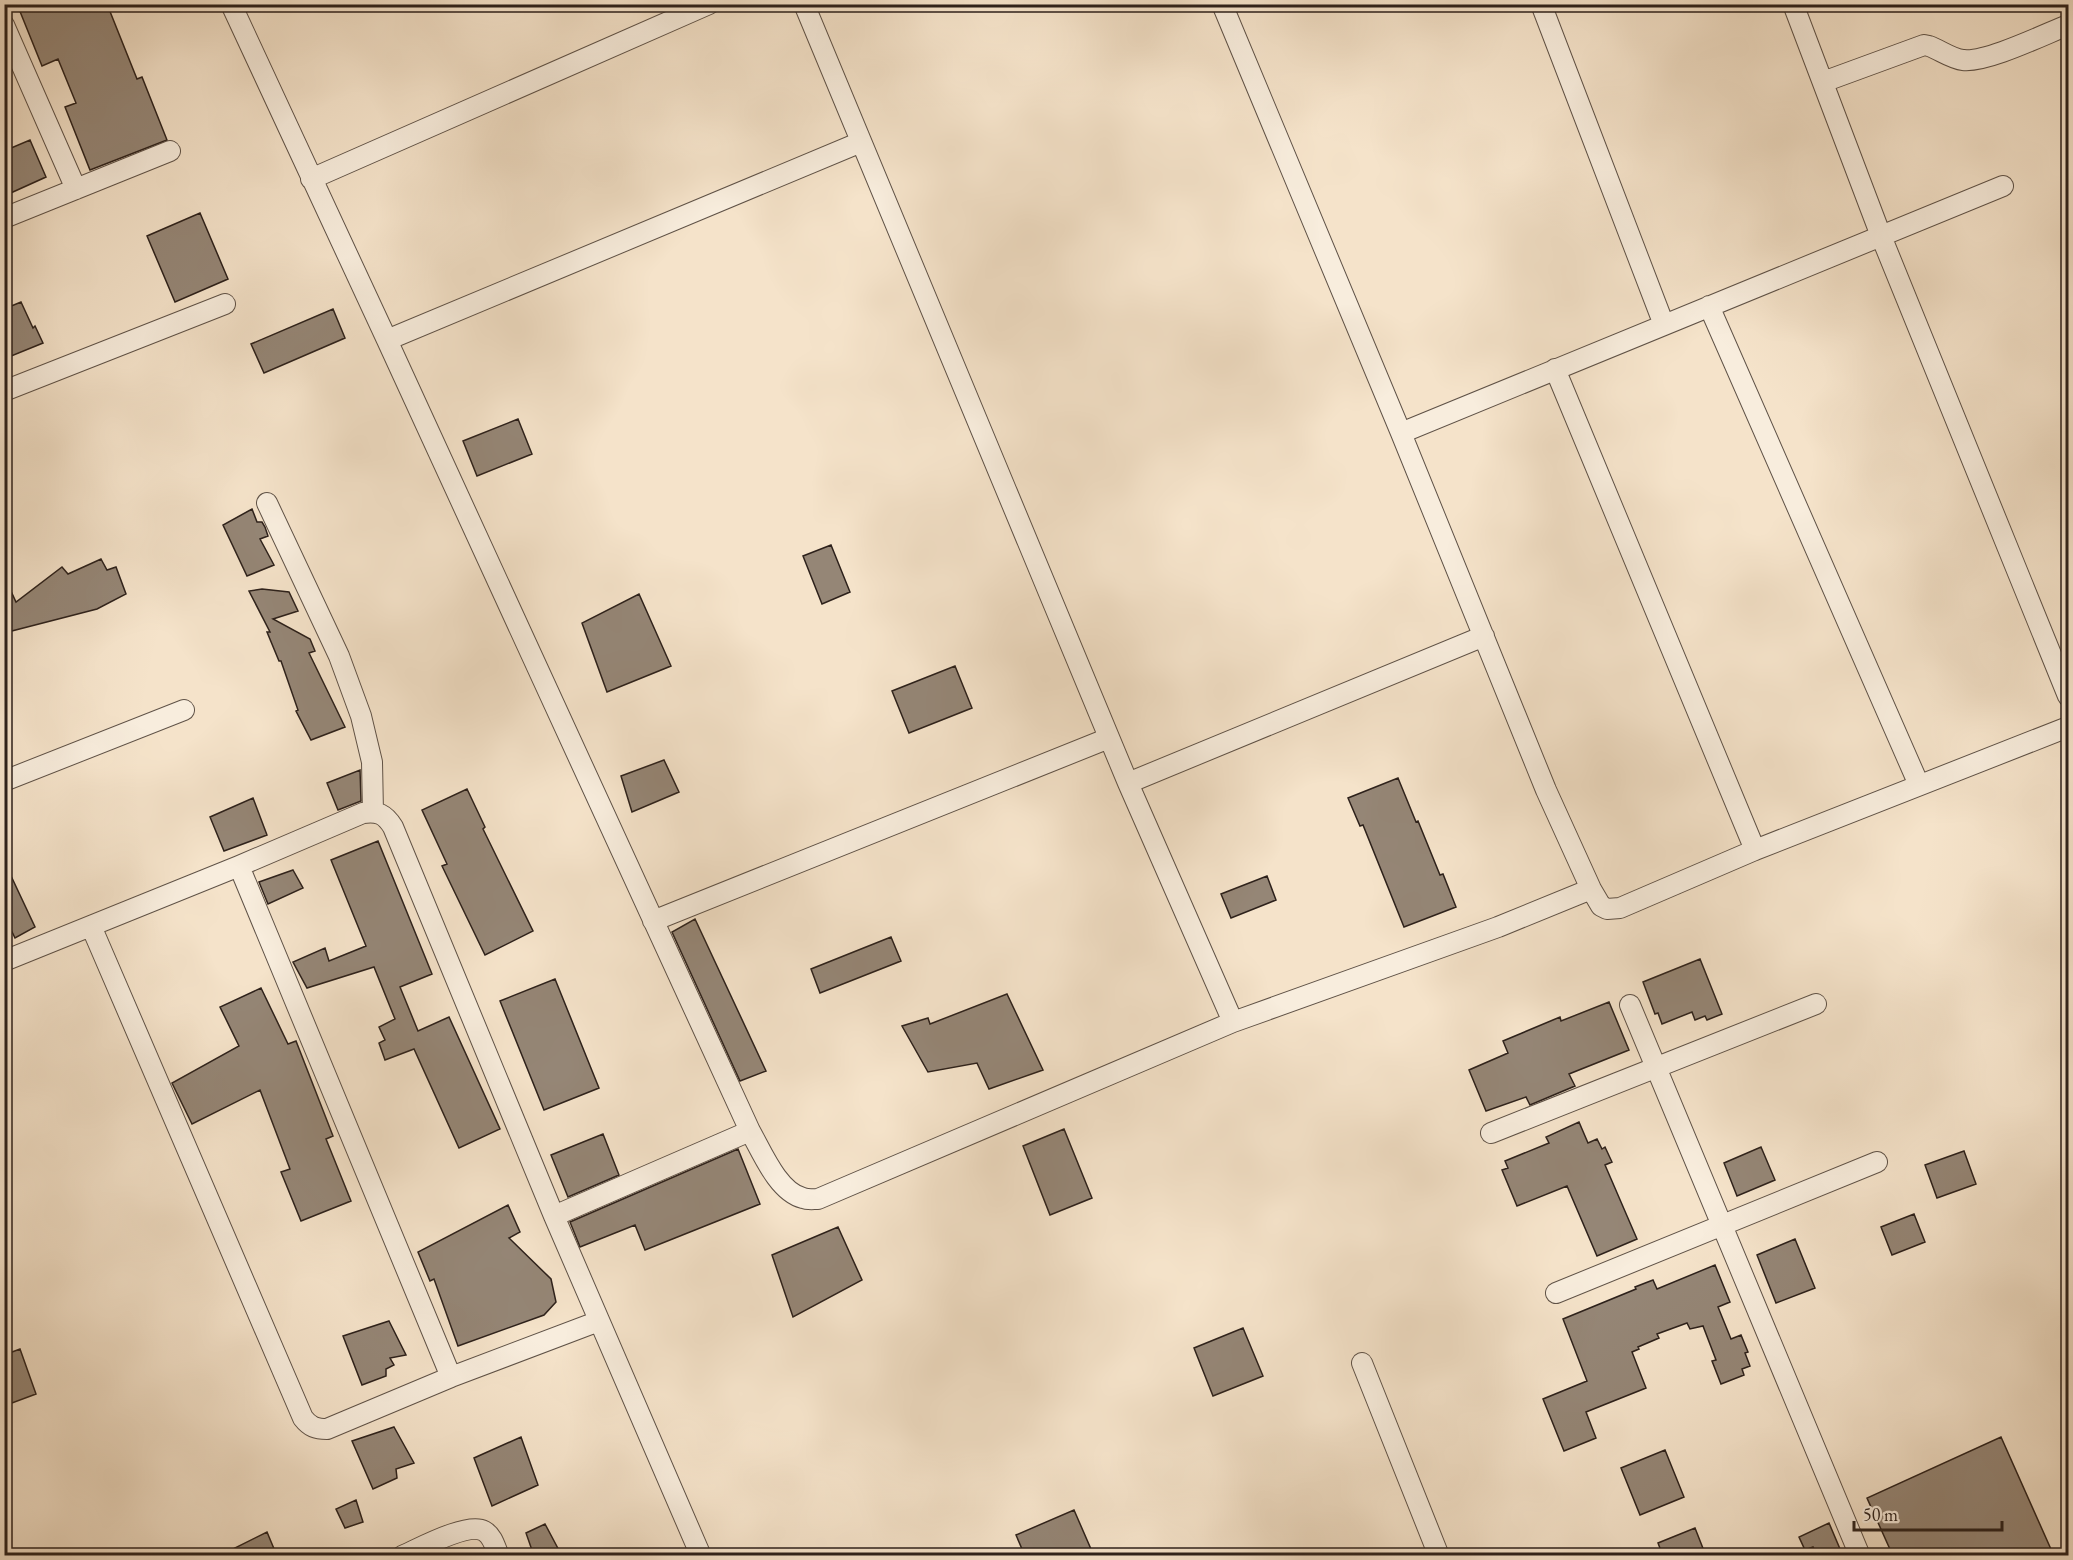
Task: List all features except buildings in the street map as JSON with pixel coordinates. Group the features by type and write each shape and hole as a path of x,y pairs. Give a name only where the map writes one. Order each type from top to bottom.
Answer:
{"street":[{"path":"231,4 750,1131 781,1184 792,1193 804,1199 818,1199 1233,1022 1498,927 1590,889"},
{"path":"311,179 709,4"},
{"path":"804,4 1109,738 1233,1022"},
{"path":"1222,4 1401,433 1546,790 1590,889 1601,906 1613,910 1755,850 2068,727"},
{"path":"1541,4 1664,325"},
{"path":"1793,4 1881,236 2068,696"},
{"path":"4,25 76,189"},
{"path":"1822,82 1924,45 1958,59 1972,60 2068,25"},
{"path":"387,340 861,142"},
{"path":"4,218 171,151"},
{"path":"1401,433 2003,186"},
{"path":"4,391 225,304"},
{"path":"1709,306 1919,785"},
{"path":"1555,369 1755,850"},
{"path":"267,503 339,656 361,716 372,762 373,812"},
{"path":"1128,783 1484,636"},
{"path":"4,781 184,710"},
{"path":"653,921 1109,738"},
{"path":"4,961 363,813 380,813 387,818 393,827 554,1216 701,1556"},
{"path":"239,866 451,1377"},
{"path":"91,926 298,1407 308,1424 314,1428 327,1429 451,1377 599,1320"},
{"path":"1491,1133 1816,1004"},
{"path":"1630,1005 1860,1556"},
{"path":"554,1216 750,1131"},
{"path":"1556,1293 1876,1162"},
{"path":"1362,1363 1439,1556"},
{"path":"402,1556 455,1533 475,1529 487,1533 499,1556"}]}
